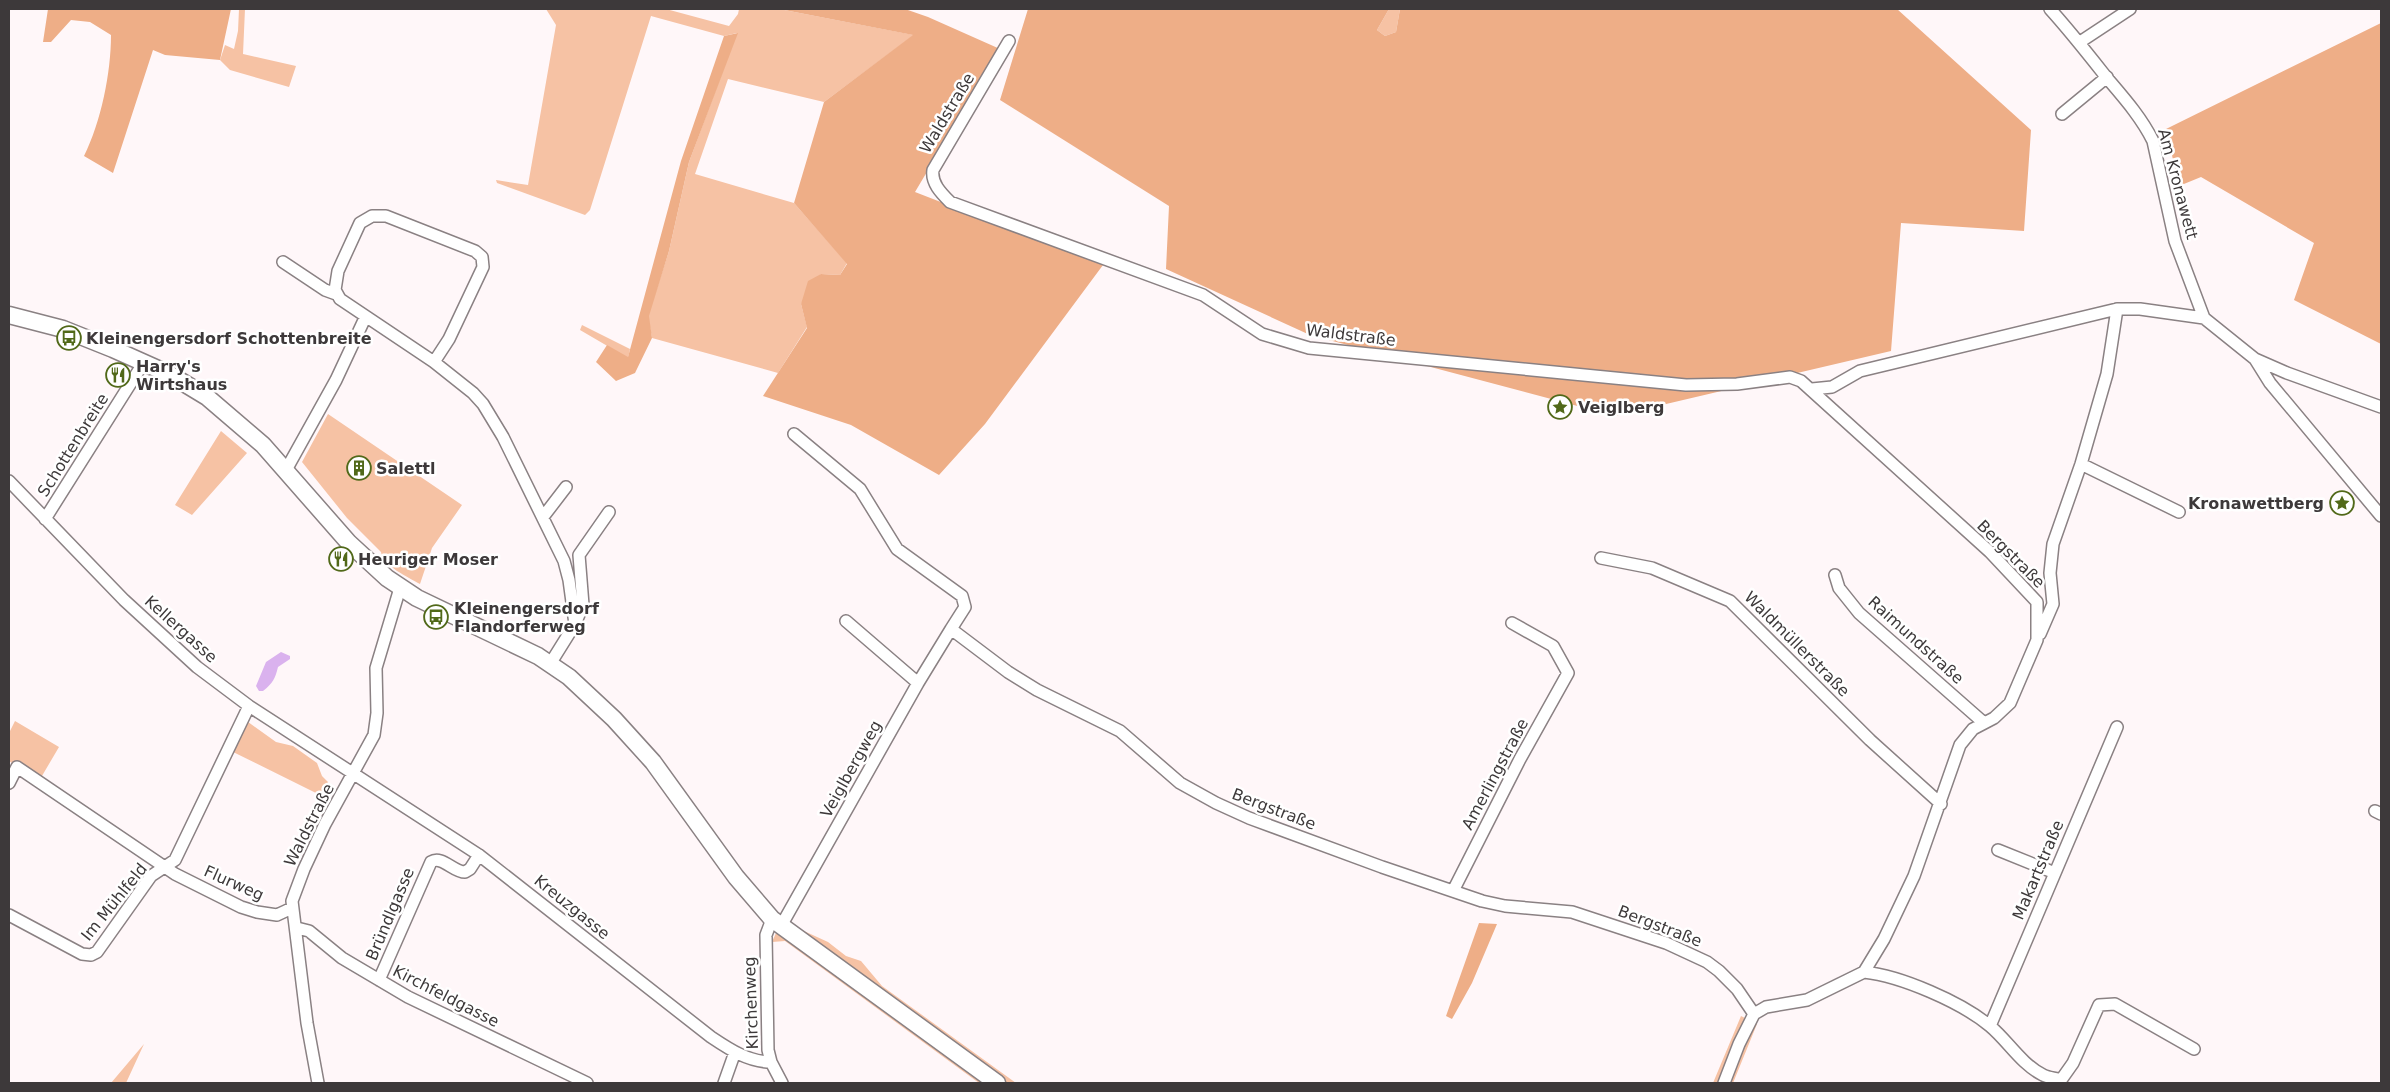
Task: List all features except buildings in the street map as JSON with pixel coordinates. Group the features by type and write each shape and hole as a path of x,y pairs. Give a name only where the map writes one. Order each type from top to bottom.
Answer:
{"main road":[{"path":"9,315 63,329 144,362 183,382 222,408 247,430 286,470 350,543 400,588 440,610 519,646 550,664 591,697 648,756 736,877 776,923 840,967 997,1083"}],"street":[{"name":"Am Kronawett","path":"2050,9 2080,42 2138,114 2153,141 2175,241 2204,318"},
{"path":"2080,42 2130,9"},
{"name":"Waldstraße","path":"1009,41 933,170 932,177 936,185 950,202 1204,296 1262,334 1309,348 1686,385 1737,384 1790,377 1801,381 1812,389"},
{"path":"2062,114 2107,77"},
{"path":"336,294 335,281 338,271 360,223 372,216 386,216 478,253 483,260 482,267 449,339 434,362"},
{"path":"283,262 325,290 336,294 366,318 434,362 478,398 500,432 543,517 568,573 575,624"},
{"path":"1812,389 1832,387 1860,371 2118,309 2140,309 2204,318 2255,359 2287,373 2381,407"},
{"path":"2037,640 2053,604 2050,573 2053,544 2081,464 2107,374 2118,309"},
{"path":"286,470 366,318"},
{"path":"2255,359 2270,383 2381,516"},
{"name":"Schottenbreite","path":"46,520 144,362"},
{"name":"Bergstraße","path":"1812,389 1941,510 1990,552 2033,596 2038,610 2037,640 2010,703 1994,718 1972,729 1960,745 1941,804 1910,884 1884,938 1864,972"},
{"path":"794,434 860,489 897,549 962,596 965,607 951,629"},
{"path":"2081,464 2179,512"},
{"name":"Kellergasse","path":"9,481 131,606 197,667 249,706 353,774"},
{"path":"543,517 566,487"},
{"path":"550,664 575,624 583,605 579,555 609,512"},
{"name":"Waldmüllerstraße","path":"1601,558 1652,568 1730,601 1870,740 1941,804"},
{"name":"Raimundstraße","path":"1835,575 1839,588 1858,613 1984,723"},
{"name":"Waldstraße","path":"318,1083 307,1023 297,928 292,908 293,898 307,862 369,746 376,728 376,668 400,588"},
{"path":"846,621 918,683"},
{"name":"Amerlingstraße","path":"1453,891 1520,759 1568,673 1553,646 1512,623"},
{"name":"Bergstraße","path":"951,629 1037,690 1120,731 1180,783 1216,803 1256,821 1382,868 1496,905 1565,910 1666,943 1713,966 1737,989 1754,1014"},
{"name":"Veiglbergweg","path":"776,923 951,629"},
{"name":"Im Mühlfeld","path":"9,914 76,951 87,955 94,954 151,876 175,860 249,706"},
{"name":"Makartstraße","path":"1990,1026 2117,727"},
{"name":"Im Mühlfeld","path":"9,783 13,764 164,868"},
{"name":"Kreuzgasse","path":"353,774 479,855 694,1025 735,1052 752,1060 771,1062"},
{"path":"1998,850 2055,873"},
{"name":"Bründlgasse","path":"379,980 430,862 439,860 457,871 465,872 470,869 479,855"},
{"name":"Flurweg","path":"164,868 247,910 273,916 292,908"},
{"name":"Kirchenweg","path":"776,923 766,935 767,1036 771,1062 782,1083"},
{"name":"Kirchfeldgasse","path":"297,928 309,931 342,958 440,1014 587,1083"},
{"path":"1724,1083 1739,1044 1754,1014 1766,1007 1807,1000 1864,972 1879,974 1937,994 1990,1026 2011,1050 2043,1076 2061,1080 2073,1063 2099,1005 2115,1004 2194,1049"},
{"path":"724,1083 735,1052"}],"shaded area":[{"path":"48,9 231,9 220,60 165,55 153,50 113,173 84,156 90,143 104,97 111,50 111,35 90,22 71,20 51,42 43,42"},
{"path":"239,9 245,9 243,54 296,66 289,87 230,70 220,60 225,45 234,49 238,31"},
{"path":"546,9 666,9 729,26 738,14 739,9 779,9 914,35 824,102 728,79 695,174 794,203 847,263 840,275 821,274 801,304 807,327 778,373 652,338 648,316 669,251 689,162 737,33 724,36 651,16 590,210 585,215 497,183 496,180 528,185 556,25"},
{"path":"779,9 905,9 928,17 1000,49 915,192 1103,265 985,424 939,475 851,425 763,396 807,328 801,304 808,281 821,274 840,275 847,264 794,203 824,102 913,35"},
{"path":"1028,9 1389,9 1377,30 1385,36 1396,32 1400,9 1897,9 2031,130 2024,231 1901,223 1891,351 1615,416 1310,335 1166,269 1169,206 1000,100"},
{"path":"1389,9 1400,9 1396,32 1385,36 1377,30"},
{"path":"2381,23 2381,344 2294,300 2314,243 2201,177 2179,186 2166,129"},
{"path":"738,33 689,162 669,251 649,316 652,338 635,373 616,381 596,362 607,345 628,357 681,161 724,36"},
{"path":"582,325 630,349 628,358 580,330"},
{"path":"328,414 462,505 432,548 420,584 397,571 386,562 381,552 347,518 302,462"},
{"path":"221,431 247,453 192,515 175,505"},
{"path":"281,652 290,656 290,659 278,667 275,678 269,686 263,691 259,691 256,686 266,662"},
{"path":"244,719 276,742 293,746 317,763 322,776 328,782 322,796 229,750"},
{"path":"15,721 59,747 39,781 9,761 9,733"},
{"path":"784,915 793,926 828,942 846,956 861,961 882,986 1016,1083 979,1083 785,941 772,942"},
{"path":"1479,923 1497,924 1472,983 1452,1019 1446,1016"},
{"path":"1741,1016 1757,1024 1733,1083 1713,1083"},
{"path":"144,1044 126,1083 111,1083"}],"place":[{"name":"Kleinengersdorf Schottenbreite","path":"69,338"},
{"name":"Harry's Wirtshaus","path":"118,375"},
{"name":"Veiglberg","path":"1560,407"},
{"name":"Salettl","path":"359,468"},
{"name":"Kronawettberg","path":"2342,503"},
{"name":"Heuriger Moser","path":"341,559"},
{"name":"Kleinengersdorf Flandorferweg","path":"436,617"}]}
